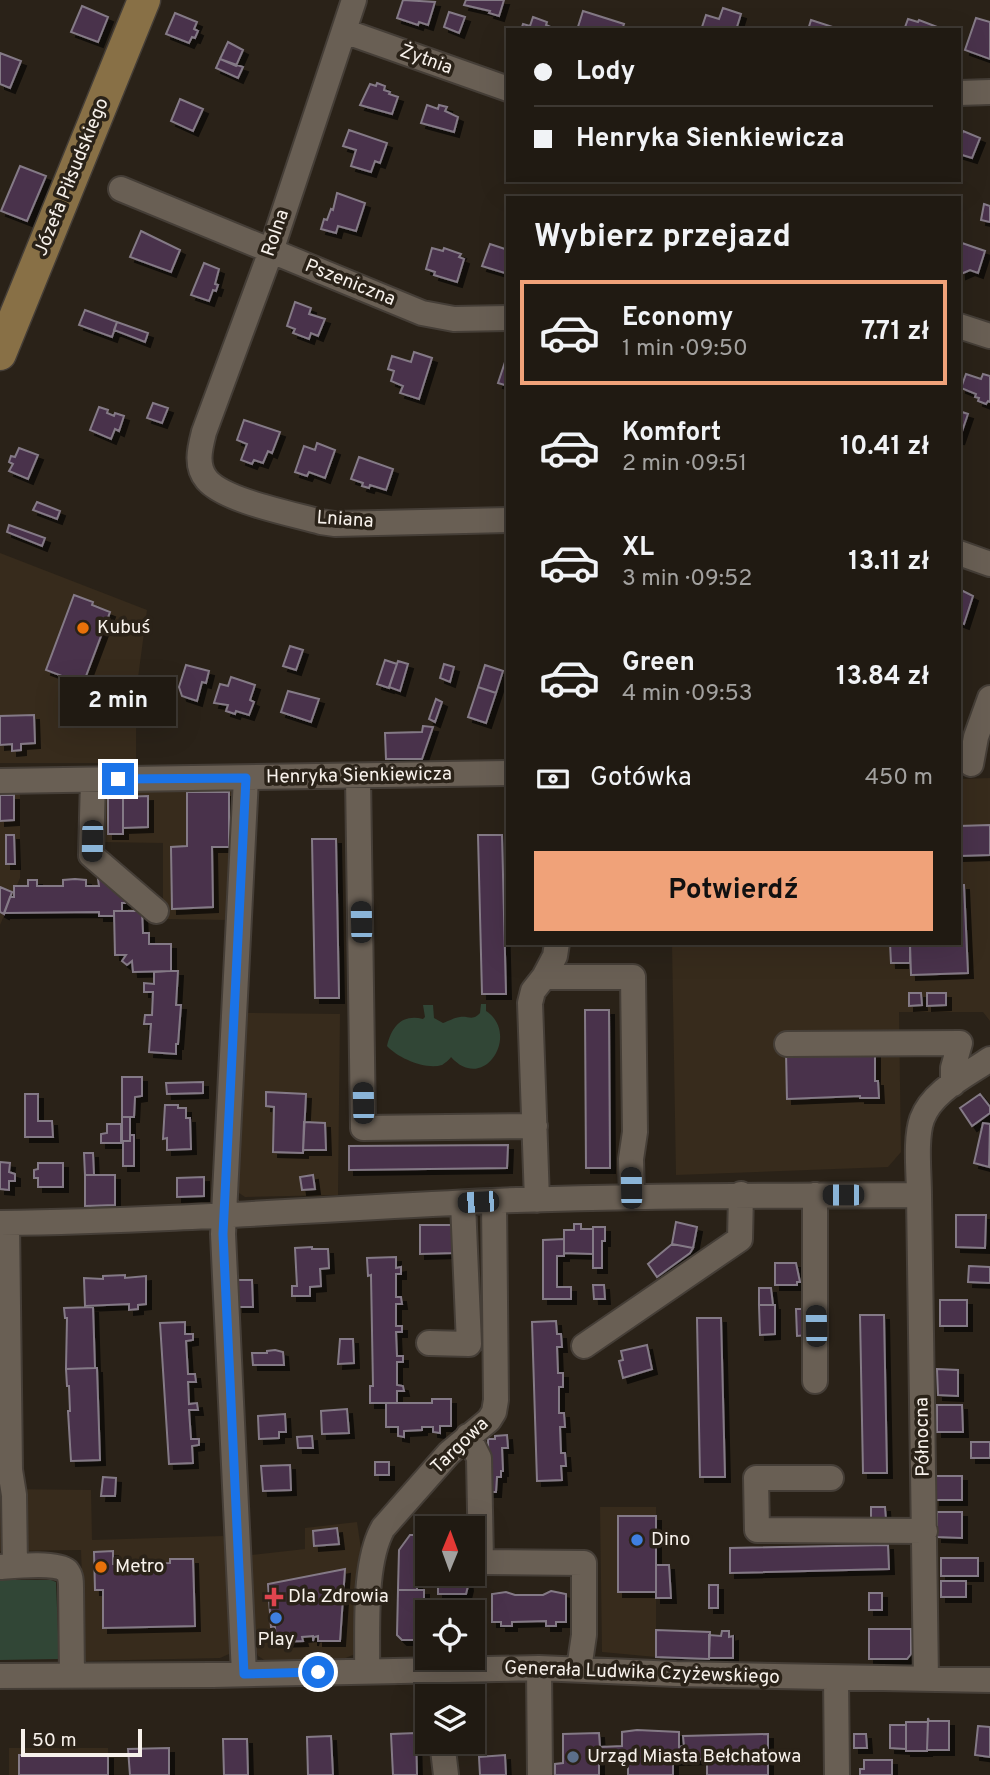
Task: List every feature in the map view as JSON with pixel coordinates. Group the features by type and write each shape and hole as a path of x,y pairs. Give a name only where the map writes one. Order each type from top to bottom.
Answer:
{"main road":[{"name":"Józefa Piłsudskiego","path":"0,354 144,0"}],"street":[{"name":"Rolna","path":"200,464 199,449 204,432 271,251 354,0"},
{"name":"Żytnia","path":"344,30 506,88"},
{"path":"961,93 990,92"},
{"name":"Pszeniczna","path":"121,189 422,313 454,319 506,318"},
{"path":"961,327 990,336"},
{"name":"Lniana","path":"200,464 208,481 223,492 321,522 506,520"},
{"path":"961,554 990,564"},
{"path":"973,764 976,737 990,698"},
{"name":"Henryka Sienkiewicza","path":"0,781 506,773"},
{"path":"358,776 363,1128 535,1126"},
{"path":"244,1674 223,1215 246,778"},
{"path":"93,779 91,855 156,911"},
{"path":"537,1200 530,1003 533,991 555,956 557,945"},
{"path":"544,977 633,977 635,1132 631,1153 632,1197"},
{"path":"787,1044 960,1043 953,1068 953,1084"},
{"path":"72,1675 71,1577 66,1569 56,1566 7,1567 14,1495 10,1470 4,1223 494,1201 741,1194 919,1195 921,1121 926,1110 936,1097 990,1059"},
{"path":"584,1346 740,1239 741,1194"},
{"path":"815,1195 816,1381"},
{"name":"Północna","path":"919,1195 926,1679"},
{"name":"Targowa","path":"367,1671 370,1573 376,1541 383,1528 449,1453 489,1420 494,1412 494,1201"},
{"path":"429,1343 469,1344 463,1203"},
{"path":"468,1436 479,1458 481,1562 583,1563 583,1639 579,1669"},
{"path":"831,1478 756,1478 757,1530 925,1531"},
{"path":"539,1668 540,1775"},
{"name":"Generała Ludwika Czyżewskiego","path":"485,1669 539,1668 990,1680"},
{"path":"441,1670 442,1684"},
{"name":"Generała Ludwika Czyżewskiego","path":"0,1676 441,1670"},
{"path":"836,1678 837,1775"},
{"path":"444,1754 446,1775"}],"shaded area":[{"path":"0,553 147,610 136,693 136,763 0,763"},
{"path":"990,778 990,1021 983,1012 899,1012 901,1152 888,1167 676,1175 672,945 961,945 961,779"},
{"path":"101,789 234,792 227,920 163,919 163,843 101,842"},
{"path":"20,790 20,878 0,925 0,791"},
{"path":"245,1013 340,1014 338,1195 245,1197 236,1191"},
{"path":"0,1489 91,1490 92,1540 223,1536 227,1551 229,1654 220,1658 85,1661 81,1550 0,1551"},
{"path":"600,1507 656,1507 656,1657 602,1652"},
{"path":"357,1522 361,1549 356,1647 353,1655 340,1660 279,1661 266,1661 258,1656 255,1648 251,1555 305,1549 305,1528"},
{"path":"9,1748 108,1748 108,1775 9,1775"}],"green space":[{"path":"481,1004 486,1004 486,1011 496,1021 500,1033 499,1045 486,1065 475,1069 463,1067 451,1057 442,1065 428,1066 405,1059 387,1046 399,1023 409,1018 425,1017 423,1005 433,1005 434,1018 443,1023 458,1017 475,1017 480,1013"},
{"path":"0,1580 56,1582 59,1659 0,1660"}],"building":[{"path":"403,0 435,2 428,25 419,22 418,25 397,18"},
{"path":"466,0 504,0 499,16 464,5"},
{"path":"82,6 108,17 98,42 71,32"},
{"path":"723,8 741,14 737,28 702,28 706,15 719,19"},
{"path":"583,11 624,24 623,28 578,28"},
{"path":"449,12 465,17 459,33 444,27"},
{"path":"175,13 197,22 194,29 198,31 189,43 166,34"},
{"path":"533,17 547,22 546,25 553,28 522,28 523,24 530,26"},
{"path":"976,18 990,22 990,59 965,50"},
{"path":"908,19 940,28 905,28"},
{"path":"811,20 836,28 809,28"},
{"path":"228,42 243,50 236,66 220,59"},
{"path":"0,53 21,61 10,88 0,84"},
{"path":"220,59 243,67 238,78 216,68"},
{"path":"377,83 385,86 384,90 390,92 389,94 398,97 392,114 360,105 370,84 376,86"},
{"path":"180,99 203,109 193,131 171,121"},
{"path":"427,105 438,109 439,105 447,107 445,111 458,117 454,132 421,123"},
{"path":"349,130 387,143 380,163 375,161 371,172 351,166 356,150 343,146"},
{"path":"963,131 980,138 972,158 961,155"},
{"path":"20,166 46,176 27,221 1,211"},
{"path":"337,193 365,203 356,231 338,226 336,233 321,229 324,219 327,220 331,209 333,210"},
{"path":"984,204 990,206 990,222 981,220"},
{"path":"141,231 180,250 171,272 130,257"},
{"path":"961,243 985,251 978,273 970,270 961,274"},
{"path":"490,244 506,249 506,273 482,266"},
{"path":"432,248 443,251 444,248 461,254 459,257 464,259 457,282 434,275 435,272 426,269"},
{"path":"204,263 219,269 215,284 218,285 209,301 191,295"},
{"path":"295,302 311,308 309,314 325,319 318,336 311,333 309,339 293,333 295,329 287,326"},
{"path":"85,310 117,322 112,337 79,325"},
{"path":"117,322 148,333 145,342 114,330"},
{"path":"414,352 432,358 419,399 400,393 403,386 391,381 394,371 388,369 392,356 411,362"},
{"path":"506,359 506,385 498,383"},
{"path":"966,374 981,379 983,374 990,376 990,402 986,404 978,401 976,394 961,388"},
{"path":"153,403 168,408 162,423 147,418"},
{"path":"99,407 114,416 115,413 124,416 119,431 115,429 111,439 90,430"},
{"path":"961,412 968,414 961,434"},
{"path":"244,420 280,432 272,453 268,451 263,463 254,460 252,464 241,460 247,444 237,440"},
{"path":"317,443 335,450 325,478 309,472 307,476 295,472 304,446 315,450"},
{"path":"19,448 38,455 28,479 9,471 13,464 9,462 11,456 15,457"},
{"path":"359,457 393,469 386,490 370,485 369,488 362,486 363,483 351,479"},
{"path":"37,502 60,511 57,519 33,510"},
{"path":"9,525 45,538 42,546 7,532"},
{"path":"961,590 973,596 964,624 961,623"},
{"name":"Kubuś","path":"74,595 110,612 83,684 46,670"},
{"path":"290,646 303,650 296,670 283,666"},
{"path":"385,660 397,664 389,688 377,684"},
{"path":"398,661 408,664 400,691 389,687"},
{"path":"444,664 454,667 450,682 440,678"},
{"path":"186,665 209,671 206,683 202,682 197,701 182,696 179,687"},
{"path":"485,665 503,671 496,693 478,687"},
{"path":"231,677 255,685 250,700 254,702 249,715 226,711 228,705 214,703 220,684 228,686"},
{"path":"478,687 496,693 486,723 468,717"},
{"path":"288,691 319,699 311,722 281,712"},
{"path":"436,699 442,702 435,722 429,719"},
{"path":"34,715 35,743 21,744 21,750 12,751 12,744 0,745 0,716"},
{"path":"423,726 433,727 422,759 386,759 385,733 422,732"},
{"path":"187,792 229,792 229,847 212,847 213,907 172,909 171,847 187,846"},
{"path":"108,794 123,794 123,834 108,834"},
{"path":"0,795 14,795 14,820 0,821"},
{"path":"148,796 148,827 123,828 123,797"},
{"path":"990,825 990,855 961,856 961,826"},
{"path":"6,835 14,835 15,864 6,864"},
{"path":"478,835 502,835 506,994 482,994"},
{"path":"312,839 336,839 339,998 315,998"},
{"path":"75,879 86,880 86,886 99,886 98,879 108,879 125,890 122,911 114,911 114,916 99,916 99,912 4,913 10,897 14,897 14,886 28,886 28,880 37,880 37,886 63,886 63,880"},
{"path":"961,885 964,885 968,973 911,975 910,945 961,945"},
{"path":"0,887 12,892 4,914 0,912"},
{"path":"114,911 142,911 143,933 149,933 149,944 171,944 171,971 133,972 132,961 127,965 122,961 126,955 115,955"},
{"path":"890,945 910,945 910,963 891,963"},
{"path":"178,971 176,1005 181,1005 176,1054 149,1052 151,1024 144,1024 145,1015 152,1015 153,992 144,992 144,983 154,984 154,972"},
{"path":"909,993 921,993 922,1005 909,1006"},
{"path":"927,993 946,993 946,1005 927,1006"},
{"path":"585,1010 609,1010 610,1168 586,1168"},
{"path":"875,1051 875,1081 878,1081 879,1098 860,1096 787,1099 786,1052"},
{"path":"122,1077 142,1077 142,1096 135,1097 134,1117 122,1117"},
{"path":"203,1082 203,1093 167,1094 166,1083"},
{"path":"266,1092 306,1094 303,1153 273,1152 274,1107 266,1106"},
{"path":"25,1094 38,1094 38,1121 52,1121 53,1137 25,1137"},
{"path":"980,1094 990,1107 990,1113 972,1126 960,1108"},
{"path":"165,1105 186,1108 186,1118 190,1118 191,1149 167,1150 167,1138 163,1139"},
{"path":"122,1117 130,1117 130,1141 122,1141"},
{"path":"304,1122 325,1123 326,1150 303,1150"},
{"path":"983,1123 990,1124 989,1167 974,1163"},
{"path":"107,1124 121,1124 121,1143 101,1143 101,1134 107,1133"},
{"path":"130,1135 134,1135 134,1166 123,1166 123,1141 130,1141"},
{"path":"508,1145 507,1168 349,1170 349,1146"},
{"path":"84,1153 93,1153 94,1175 85,1175"},
{"path":"0,1162 10,1163 9,1172 15,1174 15,1181 9,1181 9,1190 0,1189"},
{"path":"38,1163 63,1163 63,1187 38,1187 34,1170 38,1169"},
{"path":"85,1175 115,1175 115,1205 85,1206"},
{"path":"313,1175 315,1189 302,1190 300,1177"},
{"path":"204,1177 204,1196 177,1197 177,1178"},
{"path":"956,1215 986,1215 985,1248 956,1247"},
{"path":"676,1222 697,1227 693,1248 672,1244"},
{"path":"574,1224 581,1224 581,1229 593,1229 593,1254 564,1253 564,1230 574,1230"},
{"path":"420,1225 453,1225 453,1253 420,1254"},
{"path":"593,1227 605,1227 602,1268 593,1268"},
{"path":"564,1239 564,1256 557,1256 557,1287 571,1287 571,1299 543,1299 543,1240"},
{"path":"672,1244 693,1248 657,1277 648,1264"},
{"path":"295,1248 328,1249 329,1268 320,1269 321,1286 310,1287 310,1296 292,1296 292,1286 297,1286"},
{"path":"396,1257 396,1268 401,1267 401,1274 396,1274 396,1297 401,1297 402,1304 396,1304 396,1326 402,1326 402,1332 396,1332 397,1356 403,1356 403,1362 397,1362 397,1385 403,1386 404,1391 397,1391 397,1403 370,1403 370,1386 373,1386 371,1275 368,1276 367,1258"},
{"path":"775,1263 796,1263 800,1282 797,1282 797,1285 775,1285"},
{"path":"969,1266 990,1267 990,1283 968,1282"},
{"path":"125,1275 125,1278 146,1276 146,1304 129,1310 129,1304 85,1306 84,1278 103,1279 103,1276"},
{"path":"236,1280 252,1280 253,1307 238,1307"},
{"path":"593,1285 604,1285 605,1299 594,1299"},
{"path":"759,1288 771,1288 773,1305 759,1305"},
{"path":"940,1300 967,1300 967,1326 940,1326"},
{"path":"759,1305 775,1305 775,1334 760,1335"},
{"path":"93,1307 95,1368 66,1369 67,1318 64,1308"},
{"path":"796,1309 807,1309 807,1335 797,1336"},
{"path":"860,1315 884,1315 887,1473 863,1473"},
{"path":"697,1318 721,1318 725,1477 700,1477"},
{"path":"556,1321 562,1347 557,1347 558,1373 563,1373 563,1387 559,1387 559,1413 564,1413 565,1427 560,1427 561,1453 565,1453 566,1466 561,1466 562,1480 537,1481 532,1322"},
{"path":"185,1322 185,1334 193,1334 193,1340 186,1341 188,1374 195,1374 196,1382 188,1382 189,1404 197,1403 198,1410 189,1410 191,1439 199,1439 199,1445 192,1446 193,1463 169,1464 160,1323"},
{"path":"340,1339 353,1339 354,1363 338,1364"},
{"path":"647,1345 652,1369 623,1378 619,1361 623,1360 621,1351"},
{"path":"275,1350 283,1352 284,1365 253,1365 252,1353"},
{"path":"97,1368 100,1460 71,1461 66,1369"},
{"path":"937,1369 958,1370 958,1396 938,1395"},
{"path":"432,1399 451,1399 451,1426 440,1426 440,1433 433,1432 433,1427 422,1427 422,1430 404,1431 404,1437 398,1436 398,1427 386,1427 386,1403 432,1403"},
{"path":"937,1405 962,1405 963,1432 937,1432"},
{"path":"347,1409 349,1433 322,1434 321,1411"},
{"path":"285,1414 286,1432 279,1432 279,1438 259,1439 258,1416"},
{"path":"507,1435 508,1448 502,1448 503,1471 501,1477 497,1477 496,1492 489,1492 488,1439"},
{"path":"312,1436 313,1448 298,1448 297,1437"},
{"path":"971,1442 990,1442 990,1458 971,1458"},
{"path":"375,1462 389,1462 389,1475 375,1475"},
{"path":"290,1465 291,1490 263,1491 261,1466"},
{"path":"935,1476 962,1476 962,1500 935,1500"},
{"path":"103,1477 116,1478 115,1496 101,1496"},
{"path":"871,1507 885,1507 886,1520 871,1520"},
{"path":"937,1512 962,1512 962,1538 937,1537"},
{"name":"Dino","path":"618,1516 656,1516 656,1592 618,1592"},
{"path":"337,1528 339,1544 314,1546 313,1531"},
{"path":"410,1535 415,1535 417,1590 398,1590 399,1550"},
{"path":"888,1545 889,1569 730,1573 730,1548"},
{"path":"113,1551 113,1564 170,1563 170,1559 193,1559 195,1626 103,1628 103,1590 95,1590 94,1552"},
{"path":"941,1558 978,1558 978,1576 941,1576"},
{"path":"656,1565 669,1565 671,1598 656,1598"},
{"path":"345,1569 340,1641 318,1641 318,1636 314,1637 313,1641 313,1636 302,1637 303,1641 276,1642 275,1627 271,1627 268,1584"},
{"path":"941,1581 966,1581 966,1597 941,1597"},
{"path":"709,1585 718,1585 718,1608 709,1608"},
{"path":"438,1586 468,1586 466,1594 438,1594"},
{"path":"398,1590 424,1590 424,1600 415,1600 415,1640 402,1640 397,1635"},
{"path":"551,1591 566,1594 566,1622 556,1622 556,1626 546,1626 546,1621 512,1622 512,1626 501,1626 501,1622 492,1622 492,1594 506,1592 515,1595 543,1595"},
{"path":"869,1593 882,1593 882,1610 869,1610"},
{"path":"869,1629 911,1629 911,1654 907,1659 869,1659"},
{"path":"656,1630 710,1632 709,1659 656,1657"},
{"path":"722,1631 729,1631 729,1637 733,1636 733,1658 709,1658 709,1635 721,1636"},
{"path":"928,1718 929,1721 949,1721 949,1750 927,1750"},
{"path":"906,1722 928,1722 927,1751 906,1751"},
{"path":"890,1725 906,1725 906,1749 890,1748"},
{"path":"978,1726 990,1727 990,1757 975,1755"},
{"path":"622,1732 679,1732 679,1747 684,1746 683,1736 768,1734 768,1775 707,1775 707,1759 673,1760 673,1775 628,1775 628,1757 599,1755 599,1775 555,1775 555,1764 563,1763 563,1734 599,1733 600,1747 622,1746"},
{"path":"415,1733 417,1775 393,1775 391,1734"},
{"path":"854,1734 866,1734 867,1748 854,1748"},
{"path":"331,1736 333,1775 308,1775 307,1737"},
{"path":"223,1739 247,1739 248,1775 224,1775"},
{"path":"169,1748 169,1775 130,1775 128,1749"},
{"path":"108,1754 108,1775 19,1775 19,1755"},
{"path":"505,1755 506,1775 480,1775 479,1757"},
{"path":"864,1760 892,1760 892,1775 860,1775 860,1769 864,1769"}],"place":[{"name":"Kubuś","path":"83,628"},
{"name":"Dino","path":"637,1540"},
{"name":"Metro","path":"101,1567"},
{"name":"Dla Zdrowia","path":"274,1597"},
{"name":"Play","path":"276,1618"},
{"name":"Urząd Miasta Bełchatowa","path":"573,1757"}],"route":[{"path":"118,779 246,778 223,1234 244,1674 318,1672"}]}
